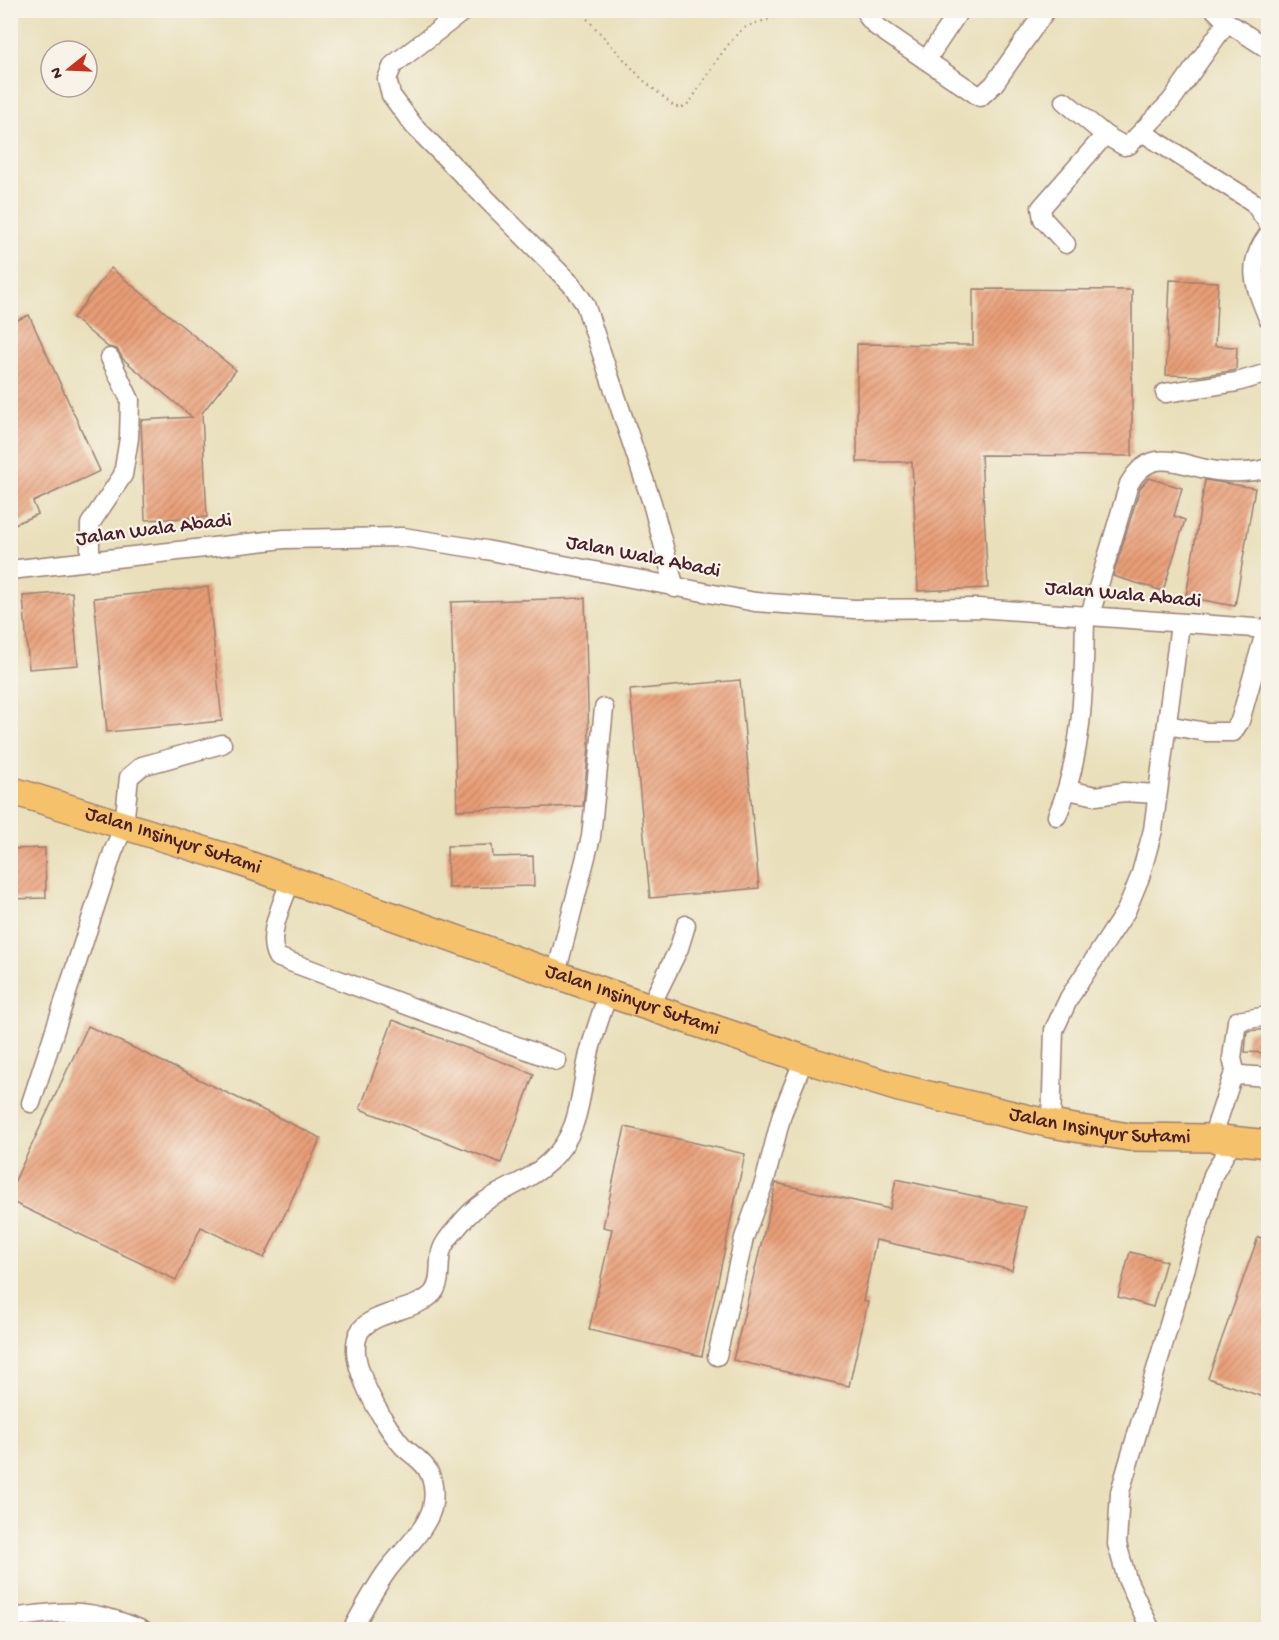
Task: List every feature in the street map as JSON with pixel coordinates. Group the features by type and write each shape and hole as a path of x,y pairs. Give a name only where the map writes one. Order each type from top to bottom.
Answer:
{"highway":[{"name":"Jalan Insinyur Sutami","path":"10,790 291,879 608,993 651,1005 804,1059 980,1109 1129,1137 1222,1139 1269,1144"}],"street":[{"path":"465,10 393,65 387,80 391,95 414,126 572,285 585,304 652,503 675,588"},
{"path":"868,10 868,17 876,26 927,59 966,90 982,96 1046,10"},
{"path":"927,59 960,10"},
{"path":"1064,101 1105,135 1124,146 1134,142 1171,101 1221,16 1269,49"},
{"path":"1142,132 1253,202 1269,223"},
{"path":"1066,244 1043,219 1041,208 1105,135"},
{"path":"1269,235 1253,261 1258,292 1269,318"},
{"path":"90,561 90,524 123,475 129,438 130,400 110,358"},
{"path":"1165,393 1237,382 1269,373"},
{"path":"1057,816 1068,790 1077,749 1088,615 1129,484 1135,472 1143,466 1167,459 1216,471 1249,473 1269,468"},
{"name":"Jalan Wala Abadi","path":"10,570 284,539 403,537 486,550 755,602 854,609 978,608 1267,629"},
{"path":"1051,1124 1054,1030 1069,998 1126,911 1140,877 1153,830 1180,624"},
{"path":"1167,725 1206,732 1233,732 1240,720 1267,629"},
{"path":"556,974 591,837 604,708"},
{"path":"31,1103 113,852 124,826 128,783 134,771 142,766 222,744"},
{"path":"1068,790 1096,796 1125,792 1157,794"},
{"path":"291,879 273,937 277,957 557,1061"},
{"path":"651,1005 679,948 686,926"},
{"path":"352,1629 386,1572 425,1522 432,1508 434,1485 427,1469 403,1447 375,1408 357,1359 355,1348 359,1333 378,1318 429,1297 438,1283 444,1244 465,1218 480,1202 528,1179 562,1148 574,1131 590,1050 608,993"},
{"path":"1151,1629 1127,1579 1117,1544 1120,1492 1222,1139 1230,1084 1236,1075 1232,1058 1237,1021 1269,1016"},
{"path":"717,1356 744,1238 765,1180 782,1114 804,1059"},
{"path":"1236,1075 1269,1077"},
{"path":"10,1618 70,1611 106,1615 142,1629"}],"path":[{"path":"579,10 642,79 675,107 684,107 690,102 732,39 745,28 772,20 789,10"}],"building":[{"path":"111,268 236,370 202,413 207,517 145,520 141,420 192,417 123,359 117,349 108,347 73,318"},
{"path":"1170,280 1218,282 1215,346 1237,347 1236,370 1200,376 1166,375"},
{"path":"973,289 1132,290 1132,456 981,455 988,588 918,591 912,462 857,462 857,344 973,345"},
{"path":"29,315 100,471 33,502 38,514 10,526 10,323"},
{"path":"1149,478 1182,488 1174,516 1185,520 1163,591 1113,576 1140,488"},
{"path":"1205,480 1255,488 1235,606 1186,597"},
{"path":"208,587 222,721 107,732 94,598"},
{"path":"72,592 78,665 29,669 23,596"},
{"path":"585,598 589,745 583,806 457,810 451,602"},
{"path":"740,680 759,888 650,898 630,690"},
{"path":"492,845 493,857 533,856 534,886 448,888 447,846"},
{"path":"45,848 46,898 10,899 10,849"},
{"path":"393,1020 534,1074 501,1163 360,1109"},
{"path":"88,1026 321,1138 264,1258 201,1227 176,1280 10,1201 10,1191"},
{"path":"1269,1029 1269,1053 1245,1052 1247,1031"},
{"path":"625,1127 745,1154 702,1356 589,1330 612,1229 603,1227"},
{"path":"896,1179 1025,1207 1012,1270 876,1240 863,1301 868,1302 849,1386 733,1360 776,1183 890,1209"},
{"path":"1258,1237 1269,1240 1269,1399 1208,1378"},
{"path":"1130,1252 1166,1261 1153,1307 1118,1297"}]}
